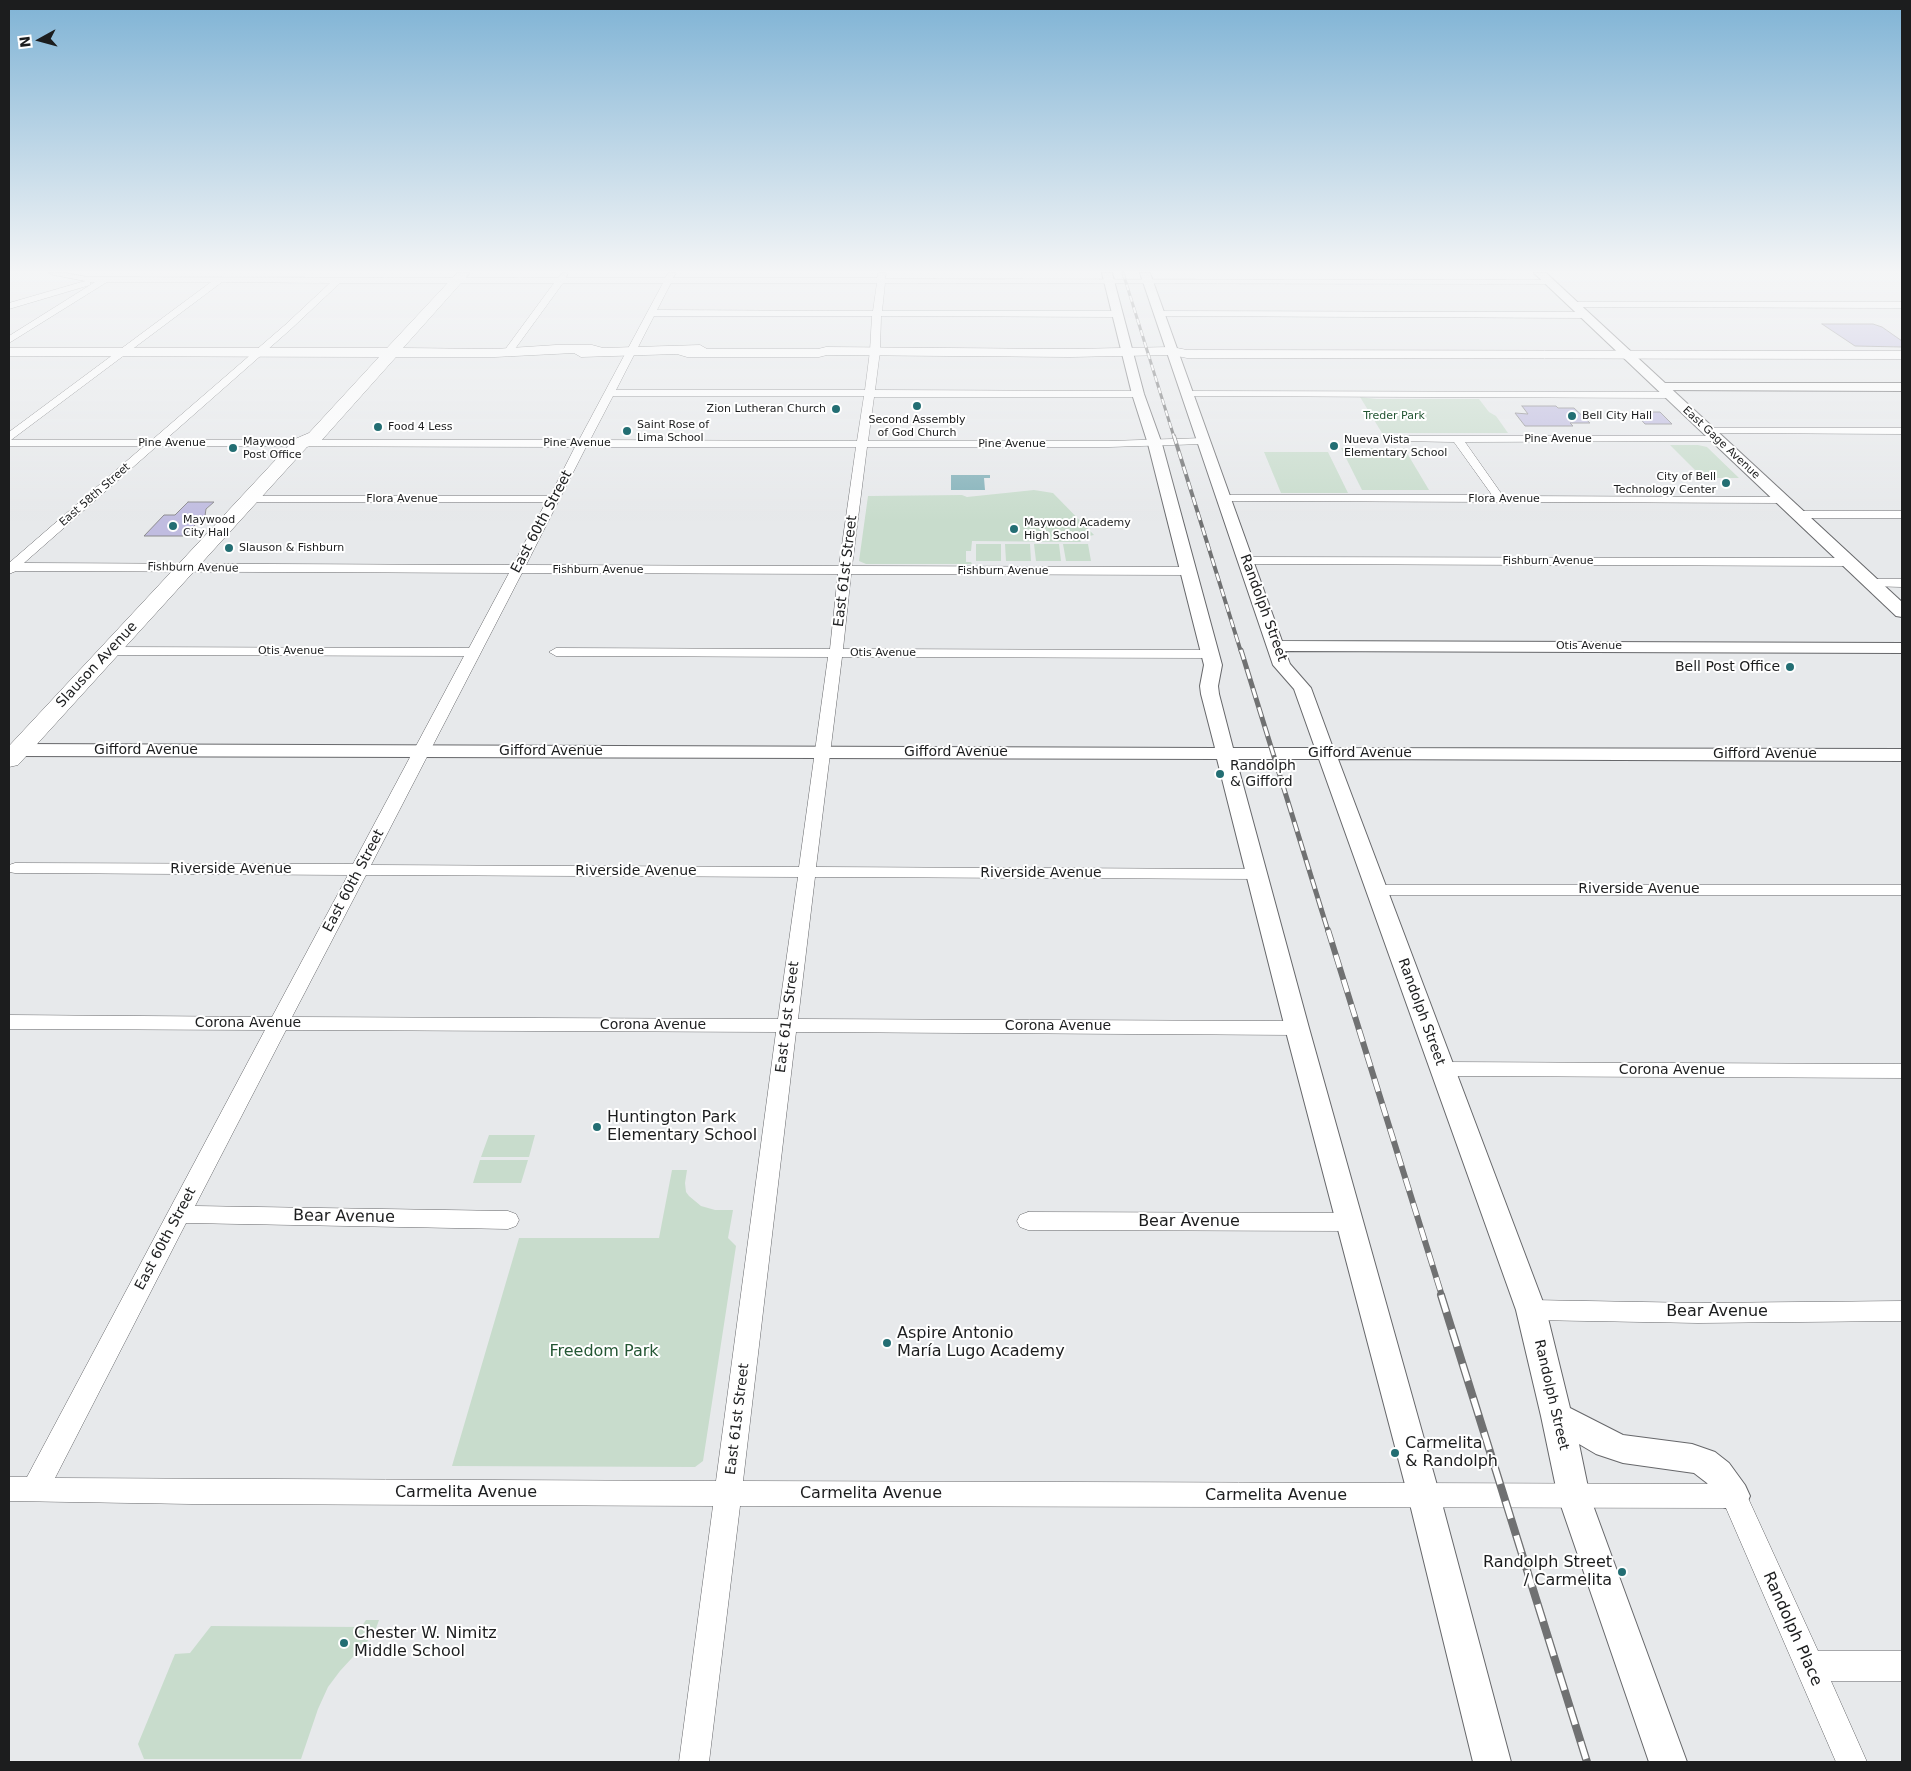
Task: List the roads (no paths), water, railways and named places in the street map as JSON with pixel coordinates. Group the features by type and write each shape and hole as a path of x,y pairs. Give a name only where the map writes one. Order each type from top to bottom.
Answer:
{"main road":[{"path":"301,443 298,438 380,356"},
{"name":"East Gage Avenue","path":"1628,356 1902,612"},
{"name":"Slauson Avenue","path":"12,753 301,443"}],"street":[{"path":"9,437 118,356"},
{"name":"East 58th Street","path":"10,568 254,356"},
{"name":"East 60th Street","path":"35,1488 629,356"},
{"name":"East 61st Street","path":"694,1762 845,570 875,356"},
{"path":"1131,356 1138,394 1155,444 1213,665 1209,686 1210,694 1297,1028 1424,1496 1492,1762"},
{"name":"Randolph Street","path":"1173,356 1225,498 1282,665 1302,688 1531,1310 1558,1416 1574,1497 1668,1762"},
{"path":"1188,394 1666,391 1902,387"},
{"path":"609,393 1138,394"},
{"name":"Pine Avenue","path":"1400,440 1902,431"},
{"path":"1457,439 1500,499"},
{"name":"Pine Avenue","path":"9,442 1155,444 1204,441"},
{"name":"Flora Avenue","path":"1225,498 1783,500"},
{"name":"Flora Avenue","path":"250,499 554,499"},
{"path":"1798,515 1902,515"},
{"name":"Fishburn Avenue","path":"1246,561 1850,562"},
{"name":"Fishburn Avenue","path":"10,568 1187,571"},
{"path":"1872,583 1902,583"},
{"name":"Otis Avenue","path":"1275,646 1902,648"},
{"name":"Otis Avenue","path":"109,651 474,652"},
{"name":"Otis Avenue","path":"556,652 1210,654"},
{"name":"Gifford Avenue","path":"12,753 422,751 1902,755"},
{"name":"Riverside Avenue","path":"15,868 1258,874"},
{"name":"Riverside Avenue","path":"1376,890 1902,890"},
{"name":"Corona Avenue","path":"9,1022 1297,1028"},
{"name":"Corona Avenue","path":"1442,1069 1902,1071"},
{"name":"Bear Avenue","path":"179,1214 508,1220"},
{"name":"Bear Avenue","path":"1028,1221 1350,1222"},
{"name":"Bear Avenue","path":"1531,1310 1698,1312 1902,1311"},
{"path":"1558,1416 1607,1444 1623,1449 1692,1458 1704,1462 1718,1473 1734,1496"},
{"name":"Carmelita Avenue","path":"9,1489 192,1492 1734,1496"},
{"name":"Randolph Place","path":"1734,1496 1852,1762"},
{"path":"1808,1666 1902,1666"}],"water":[{"path":"951,475 990,475 990,478 984,478 985,490 951,490"}],"railway":[{"path":"1149,356 1174,437"},
{"path":"1174,436 1241,652"},
{"path":"1241,650 1328,931"},
{"path":"1328,930 1442,1296"},
{"path":"1441,1295 1587,1762"}],"place":[{"name":"Second Assembly of God Church","path":"917,406"},
{"name":"Zion Lutheran Church","path":"836,409"},
{"name":"Bell City Hall","path":"1572,416"},
{"name":"Food 4 Less","path":"378,427"},
{"name":"Saint Rose of Lima School","path":"627,431"},
{"name":"Nueva Vista Elementary School","path":"1334,446"},
{"name":"Maywood Post Office","path":"233,448"},
{"name":"City of Bell Technology Center","path":"1726,483"},
{"name":"Maywood City Hall","path":"173,526"},
{"name":"Maywood Academy High School","path":"1014,529"},
{"name":"Slauson & Fishburn","path":"229,548"},
{"name":"Bell Post Office","path":"1790,667"},
{"name":"Randolph & Gifford","path":"1220,774"},
{"name":"Huntington Park Elementary School","path":"597,1127"},
{"name":"Aspire Antonio María Lugo Academy","path":"887,1343"},
{"name":"Carmelita & Randolph","path":"1395,1453"},
{"name":"Randolph Street / Carmelita","path":"1622,1572"},
{"name":"Chester W. Nimitz Middle School","path":"344,1643"}],"park label":[{"name":"Treder Park","path":"1394,416"},
{"name":"Freedom Park","path":"604,1352"}]}
